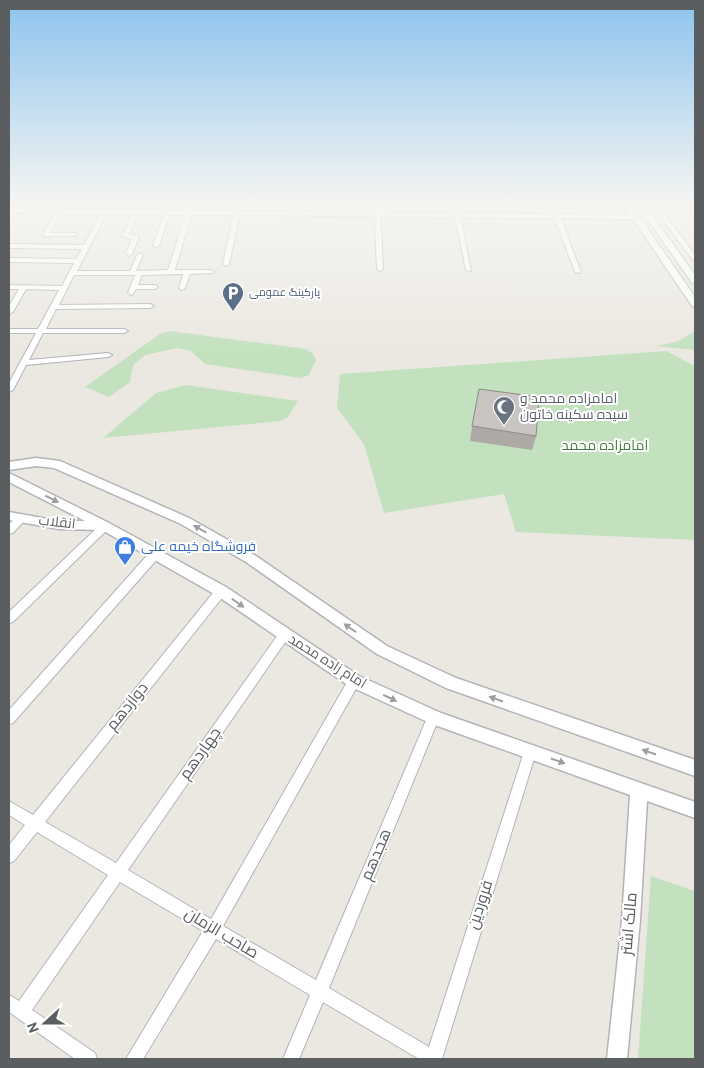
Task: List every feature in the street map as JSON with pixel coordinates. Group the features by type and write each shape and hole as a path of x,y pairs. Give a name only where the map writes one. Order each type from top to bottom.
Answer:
{"main road":[{"path":"659,253 695,304"},
{"path":"679,253 691,269 695,281"}],"street":[{"path":"9,390 83,253"},
{"path":"171,272 177,253"},
{"path":"226,264 228,253"},
{"path":"379,253 380,269"},
{"path":"465,253 469,270"},
{"path":"571,253 578,272"},
{"path":"140,256 132,290 155,287"},
{"path":"9,260 78,261"},
{"path":"182,288 188,272"},
{"path":"72,273 211,272"},
{"path":"9,287 63,288"},
{"path":"9,312 23,288"},
{"path":"53,307 150,306"},
{"path":"9,331 124,331"},
{"path":"23,363 108,356"},
{"path":"9,466 36,462 56,464 185,521 251,559 382,650 442,679 695,768"},
{"name":"امام زاده محمد","path":"9,477 105,526 221,591 354,682 433,718 695,810"},
{"name":"انقلاب","path":"9,516 59,525 105,526"},
{"path":"9,530 22,518"},
{"path":"9,619 105,526"},
{"path":"9,719 155,554"},
{"name":"دوازدهم","path":"9,856 221,591"},
{"name":"چهاردهم","path":"15,1008 118,873 284,634"},
{"path":"134,1059 213,929 354,682"},
{"name":"هجدهم","path":"291,1059 433,718"},
{"name":"فروردین","path":"433,1059 530,752"},
{"name":"مالک اشتر","path":"617,1059 631,920 639,789"},
{"name":"صاحب الزمان","path":"9,808 433,1059"},
{"path":"15,1008 89,1059"}],"green space":[{"path":"170,331 306,349 313,354 316,360 309,375 301,378 205,364 191,351 177,348 145,355 133,365 130,382 109,397 85,387 160,334"},
{"path":"694,332 695,350 656,346 676,342"},
{"name":"امامزاده محمد","path":"666,351 695,366 695,540 516,532 504,494 384,513 364,444 337,408 340,374"},
{"path":"186,385 298,401 288,417 281,421 103,438 156,393"},
{"path":"651,876 695,891 695,1059 638,1059"}],"building":[{"name":"امامزاده محمد و سیده سکینه خاتون","path":"479,389 539,397 536,436 472,426"}],"place":[{"name":"پارکینگ عمومی","path":"233,312"},
{"name":"امامزاده محمد و سیده سکینه خاتون","path":"504,426"},
{"name":"فروشگاه خیمه علی","path":"125,566"}]}
